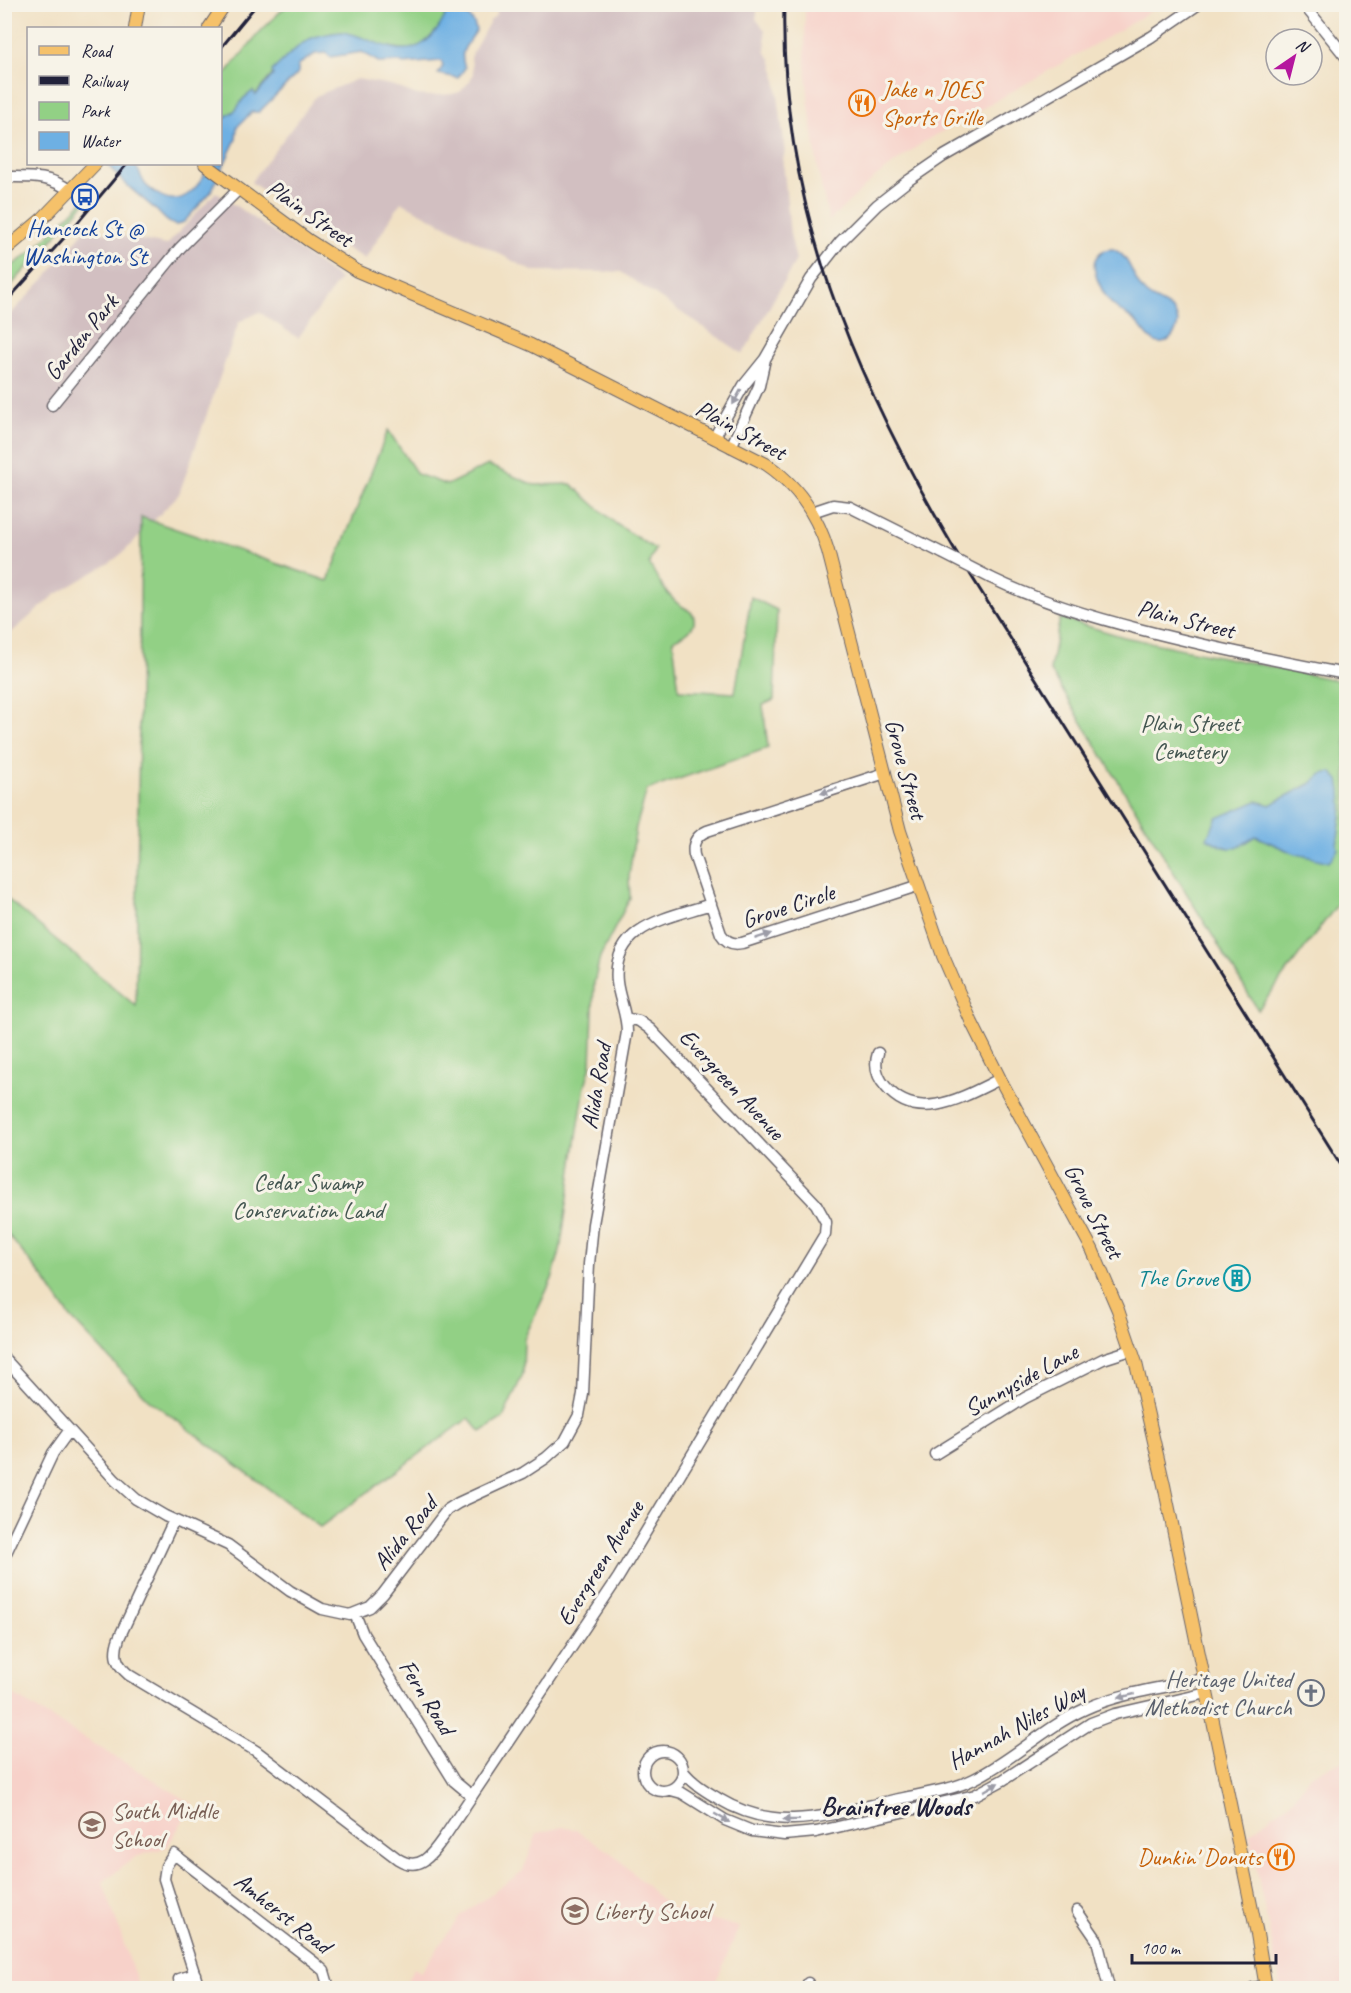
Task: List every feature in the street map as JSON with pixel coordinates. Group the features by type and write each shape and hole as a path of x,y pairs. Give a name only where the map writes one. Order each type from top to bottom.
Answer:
{"main road":[{"path":"135,27 139,4"},
{"path":"210,27 225,4"},
{"path":"4,251 44,218 94,165"},
{"name":"Plain Street","path":"206,165 308,240 357,271 531,345 766,464 798,492 812,512"},
{"name":"Grove Street","path":"812,512 828,550 900,831 917,885 953,981 1000,1079 1088,1240 1118,1310 1131,1350 1151,1428 1266,1987"}],"street":[{"path":"714,438 746,380 765,359 811,279 867,214 897,189 944,156 1151,37 1199,4"},
{"path":"1309,11 1347,57"},
{"path":"4,177 48,179 61,184 70,191"},
{"name":"Garden Park","path":"52,405 186,241 239,189"},
{"path":"731,447 759,386 765,359"},
{"name":"Plain Street","path":"812,512 833,505 850,507 991,578 1040,599 1112,622 1230,651 1347,674"},
{"name":"Grove Circle","path":"885,773 702,833 694,843 693,851 723,938 738,944 917,885"},
{"path":"626,1018 616,978 617,960 624,945 640,929 711,904"},
{"name":"Alida Road","path":"355,1614 370,1607 379,1598 447,1510 523,1473 546,1458 565,1441 576,1421 583,1394 593,1224 626,1038 626,1018"},
{"name":"Evergreen Avenue","path":"174,1520 119,1638 116,1655 121,1668 256,1751 406,1864 420,1863 428,1857 472,1796 618,1578 822,1240 826,1228 824,1216 816,1204 650,1029 634,1019 626,1018"},
{"path":"878,1053 876,1068 884,1085 898,1098 918,1105 932,1106 948,1103 1000,1079"},
{"name":"Sunnyside Lane","path":"934,1454 1025,1398 1103,1359 1131,1350"},
{"path":"4,1358 69,1431 123,1488 142,1504 228,1545 290,1591 316,1607 340,1614 355,1614"},
{"path":"6,1550 52,1453 69,1431"},
{"name":"Fern Road","path":"355,1614 363,1634 454,1780 472,1796"},
{"name":"Hannah Niles Way","path":"1204,1679 1091,1706 969,1782 807,1819 763,1818 739,1810 695,1783 683,1771 678,1757 669,1752 654,1753 646,1760 642,1770 647,1784 658,1791 671,1790 687,1796 732,1824 768,1834 792,1835 816,1832 975,1796 1097,1720 1207,1693"},
{"path":"1022,1749 1031,1761"},
{"path":"671,1790 681,1781 683,1771"},
{"path":"885,1802 888,1817"},
{"name":"Amherst Road","path":"195,1974 164,1879 166,1866 174,1854 315,1962 324,1971 329,1989"},
{"path":"1077,1911 1097,1940 1109,1989"},
{"path":"179,1979 195,1974 200,1989"},
{"path":"1253,1989 1266,1987"}],"shaded area":[{"path":"805,4 1161,5 922,143 873,179 829,221 819,175 809,105 805,58"},
{"path":"498,5 758,5 756,19 765,30 766,53 771,59 775,72 785,150 783,160 790,234 796,260 743,354 621,272 532,271 401,202 365,259 330,239 251,182 316,96 357,79 391,85 417,95 460,92 470,81 473,73 471,58 473,52 490,21 496,15"},
{"path":"216,192 340,279 298,338 259,312 239,322 179,494 125,551 111,562 55,595 5,638 4,321 46,277 86,229 167,245"},
{"name":"South Middle School","path":"10,1693 193,1804 167,1847 135,1857 103,1882 139,1988 5,1988 4,1699"},
{"path":"1346,1759 1346,1988 1281,1988 1249,1833 1294,1799 1310,1775"},
{"name":"Liberty School","path":"562,1827 576,1830 614,1855 669,1907 739,1927 719,1975 711,1988 404,1988 413,1968 421,1972 460,1916 523,1871 537,1833"}],"green space":[{"path":"287,5 451,5 443,23 424,44 408,50 382,46 356,36 332,33 315,37 288,56 255,95 253,91 243,99 236,110 225,117 222,124 222,79 258,34"},
{"path":"84,200 86,202 5,292 5,271 34,250"},
{"name":"Cedar Swamp Conservation Land","path":"388,430 417,474 447,485 488,465 534,485 571,484 616,524 655,549 649,563 655,574 664,589 691,612 694,618 691,628 673,640 679,690 735,693 751,597 777,610 774,700 763,705 768,748 647,790 636,827 629,877 630,898 600,957 594,983 591,1065 585,1086 560,1251 552,1279 524,1339 523,1374 503,1418 481,1432 469,1418 320,1527 148,1399 70,1317 45,1280 5,1231 5,897 136,1006 141,517 328,581"},
{"name":"Plain Street Cemetery","path":"1060,618 1124,637 1346,682 1346,893 1258,1010 1050,670","holes":["1323,774 1342,808 1338,849 1293,853 1255,836 1239,810 1257,801 1270,805 1310,784"]}],"water":[{"path":"451,5 464,5 461,10 462,14 468,16 475,25 476,31 463,52 465,68 458,78 438,74 443,66 441,61 380,63 362,52 330,57 326,53 315,54 298,65 298,73 259,112 252,112 237,127 236,139 211,192 184,222 177,225 167,221 108,165 134,165 145,184 156,193 165,198 182,198 195,188 209,165 222,165 222,124 225,117 236,110 243,99 253,91 256,95 273,75 272,71 304,42 317,36 342,32 384,46 405,49 425,42 441,24"},
{"path":"1113,249 1124,257 1145,293 1175,313 1177,328 1168,341 1159,343 1152,340 1138,324 1113,305 1106,296 1099,284 1094,265 1100,253"},
{"path":"1331,772 1339,780 1342,808 1338,849 1329,862 1293,853 1256,836 1232,848 1221,846 1207,838 1217,818 1257,801 1270,805 1310,784 1322,774"}],"railway":[{"path":"222,47 257,4"},
{"path":"784,4 786,78 795,150 810,220 830,289 885,421 955,550 1346,1173"},
{"path":"4,304 126,165"}],"place":[{"name":"Jake n JOES Sports Grille","path":"862,103"},
{"name":"Hancock St @ Washington St","path":"85,197"},
{"name":"The Grove","path":"1237,1278"},
{"name":"Heritage United Methodist Church","path":"1311,1693"},
{"name":"South Middle School","path":"92,1825"},
{"name":"Dunkin' Donuts","path":"1281,1857"},
{"name":"Liberty School","path":"575,1911"}],"district":[{"name":"Braintree Woods","path":"896,1806"}]}
